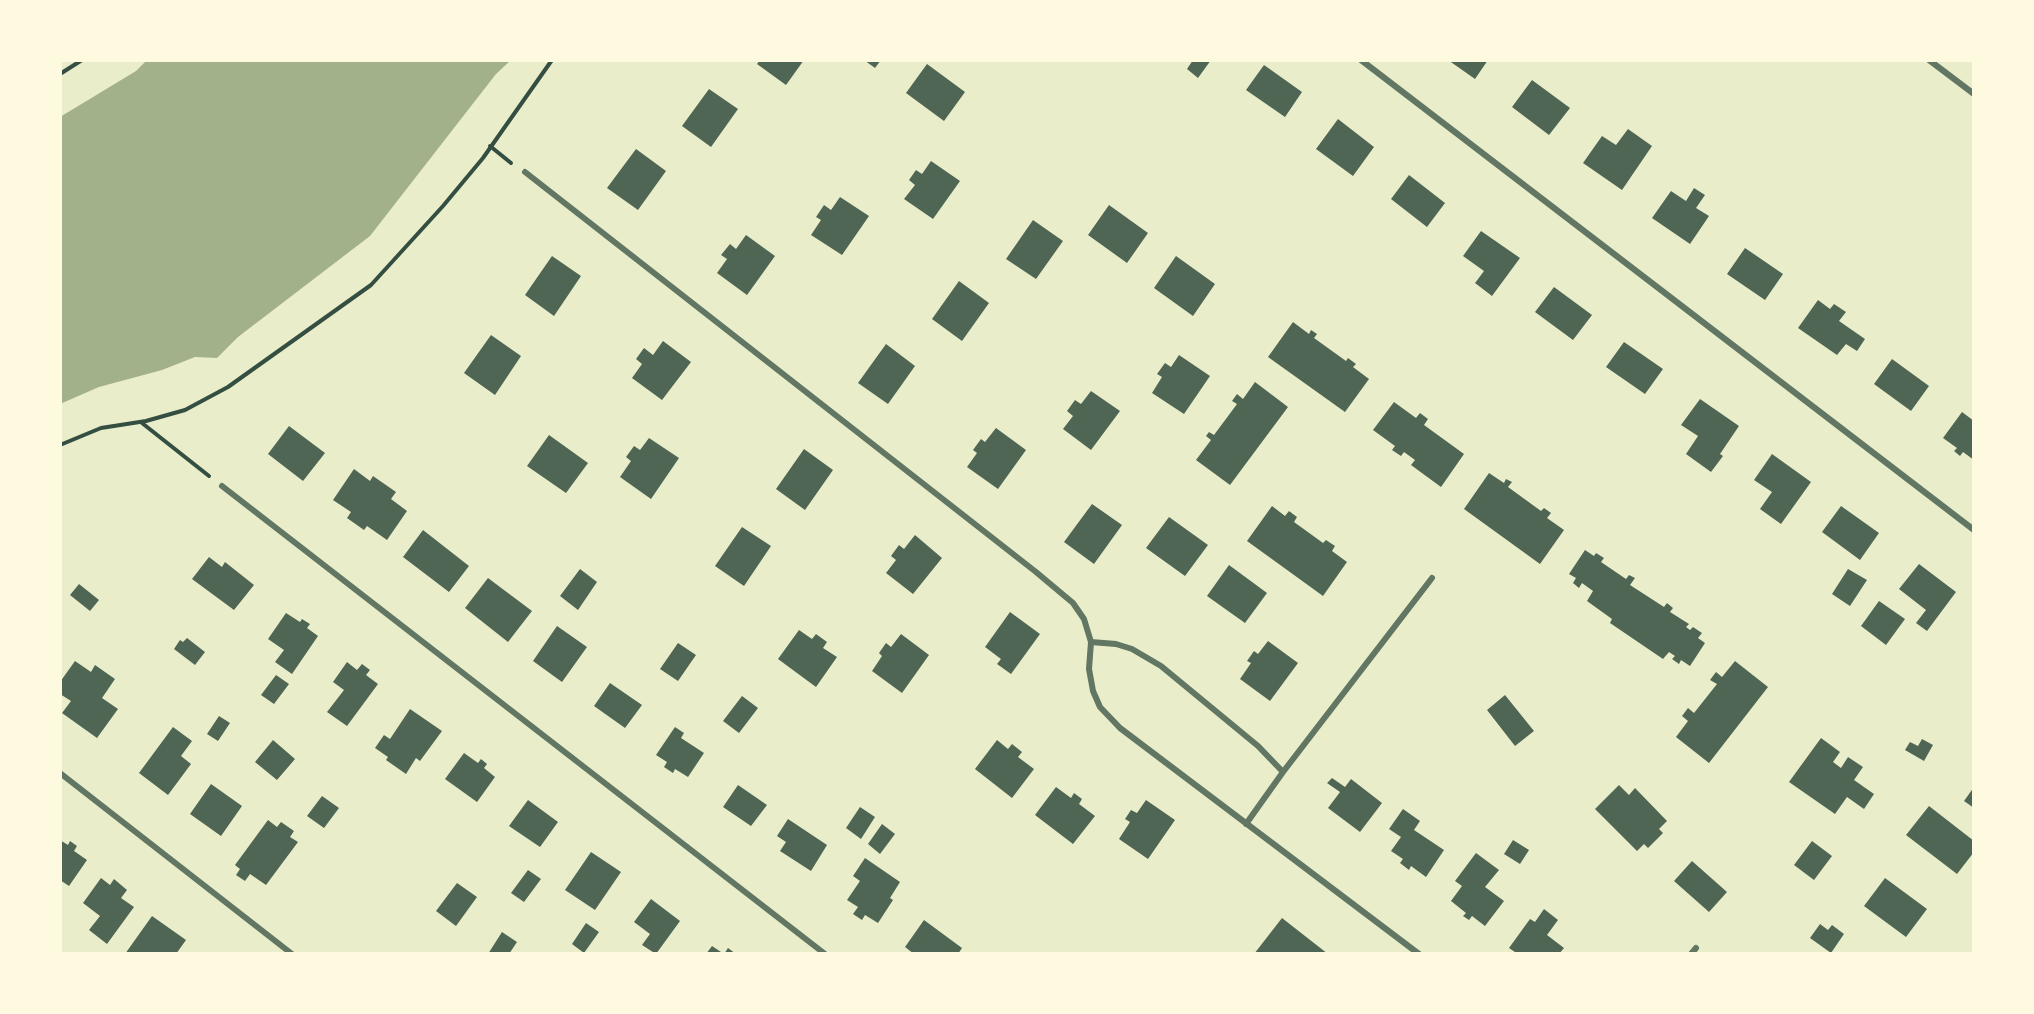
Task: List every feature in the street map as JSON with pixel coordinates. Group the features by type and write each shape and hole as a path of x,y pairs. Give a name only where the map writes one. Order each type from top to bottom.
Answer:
{"street":[{"path":"1361,60 1974,530"},
{"path":"1929,60 1974,94"},
{"path":"525,172 1074,603 1084,619 1091,642 1089,669 1093,691 1100,707 1120,728 1419,954"},
{"path":"222,486 825,954"},
{"path":"1246,824 1283,772 1432,578"},
{"path":"1091,642 1116,644 1132,649 1161,666 1258,746 1283,772"},
{"path":"60,773 292,954"}],"path":[{"path":"60,74 82,60"},
{"path":"60,445 101,428 141,422 185,410 228,387 371,285 443,206 552,60"},
{"path":"490,146 525,172"},
{"path":"141,422 222,486"}],"shaded area":[{"path":"147,60 511,60 496,74 370,236 238,337 217,358 195,357 162,370 99,387 60,404 60,117 136,71"}],"building":[{"path":"760,60 804,60 786,85 757,64"},
{"path":"864,60 881,60 875,68"},
{"path":"1193,60 1211,60 1198,78 1187,69"},
{"path":"1448,60 1488,60 1475,79"},
{"path":"927,64 965,92 944,121 906,93"},
{"path":"1264,65 1302,92 1285,117 1246,90"},
{"path":"1532,80 1570,108 1549,135 1512,107"},
{"path":"709,89 738,109 711,147 682,126"},
{"path":"1338,119 1374,147 1353,176 1316,149"},
{"path":"1628,129 1652,146 1622,190 1583,163 1602,136 1616,145"},
{"path":"636,149 666,171 638,210 607,188"},
{"path":"931,161 960,181 933,219 904,199 915,185 909,180 916,170 922,174"},
{"path":"1409,175 1445,203 1427,227 1391,199"},
{"path":"1694,188 1705,195 1696,208 1709,216 1690,244 1652,218 1671,191 1686,201"},
{"path":"840,197 869,216 842,255 811,235 821,220 816,217 824,205 831,210"},
{"path":"1109,205 1148,233 1127,263 1088,235"},
{"path":"1033,220 1063,241 1036,279 1006,259"},
{"path":"1481,231 1520,258 1492,296 1475,283 1484,271 1463,256"},
{"path":"746,235 775,256 747,295 717,273 727,259 721,255 730,244 736,249"},
{"path":"1745,248 1783,274 1765,300 1727,274"},
{"path":"552,256 581,276 554,316 525,295"},
{"path":"1176,256 1215,284 1193,316 1154,288"},
{"path":"959,281 989,303 962,341 932,319"},
{"path":"1554,287 1592,315 1573,340 1535,312"},
{"path":"1818,300 1830,309 1834,304 1846,312 1839,321 1865,339 1857,351 1846,344 1837,355 1798,328"},
{"path":"1293,322 1309,334 1311,330 1317,334 1314,338 1346,361 1348,358 1356,364 1353,367 1369,379 1345,412 1268,357"},
{"path":"491,335 521,356 495,395 464,373"},
{"path":"663,341 691,362 662,400 632,378 642,364 636,359 644,348 653,355"},
{"path":"1624,342 1663,369 1645,394 1606,367"},
{"path":"886,344 915,366 888,404 858,383"},
{"path":"1179,355 1210,376 1184,414 1152,393 1162,377 1157,374 1165,363 1171,367"},
{"path":"1892,359 1929,386 1911,411 1874,384"},
{"path":"1255,382 1288,407 1230,485 1196,460 1211,440 1206,436 1209,432 1214,435 1237,404 1232,401 1237,394 1243,399"},
{"path":"1091,391 1120,411 1091,450 1063,429 1073,416 1067,411 1075,400 1081,404"},
{"path":"1700,399 1739,426 1720,454 1723,456 1711,472 1686,454 1698,436 1681,425"},
{"path":"1394,402 1416,418 1420,413 1428,419 1424,425 1464,454 1441,487 1411,465 1415,460 1404,452 1401,456 1392,450 1395,446 1373,430"},
{"path":"1962,412 1974,421 1974,460 1963,452 1960,456 1954,451 1957,448 1943,438"},
{"path":"289,426 325,453 303,481 268,454"},
{"path":"996,428 1026,450 998,489 967,467 977,453 973,450 981,439 985,442"},
{"path":"549,435 588,463 566,493 527,466"},
{"path":"649,438 679,458 651,499 620,477 631,461 626,457 634,446 640,450"},
{"path":"804,449 833,470 805,510 776,489"},
{"path":"1772,454 1811,482 1781,524 1760,509 1772,492 1754,480"},
{"path":"354,469 370,481 373,476 396,492 391,499 407,511 387,540 367,526 364,530 347,518 351,512 333,500"},
{"path":"1489,473 1504,483 1506,479 1512,482 1508,487 1541,511 1544,508 1551,513 1547,518 1564,530 1540,564 1464,509"},
{"path":"1092,504 1122,525 1094,564 1064,542"},
{"path":"1272,506 1285,516 1289,511 1297,517 1294,522 1323,543 1326,540 1335,546 1332,551 1347,562 1323,596 1247,541"},
{"path":"1841,506 1879,533 1860,560 1822,532"},
{"path":"1169,517 1208,545 1185,576 1146,548"},
{"path":"742,527 771,546 744,586 715,566"},
{"path":"423,530 469,566 449,592 403,557"},
{"path":"915,535 942,558 913,594 886,573 896,560 891,556 899,545 904,549"},
{"path":"1585,550 1594,556 1596,553 1604,558 1601,562 1626,579 1629,575 1635,578 1630,585 1664,607 1667,603 1673,608 1670,612 1689,624 1686,627 1690,630 1693,627 1702,633 1698,638 1705,643 1690,666 1681,660 1679,664 1672,659 1675,656 1669,652 1663,659 1610,623 1612,619 1587,601 1593,591 1582,583 1579,588 1573,583 1576,578 1569,574"},
{"path":"209,557 222,567 225,562 254,585 234,610 192,579"},
{"path":"1919,564 1956,592 1927,631 1916,623 1926,610 1899,589"},
{"path":"1229,565 1267,593 1245,623 1207,596"},
{"path":"580,569 597,582 578,610 560,596"},
{"path":"1848,569 1867,580 1850,606 1832,594"},
{"path":"488,578 532,611 508,642 465,608"},
{"path":"79,584 99,600 90,611 70,595"},
{"path":"1879,601 1905,619 1886,645 1861,626"},
{"path":"1010,612 1040,634 1011,674 997,664 1001,659 985,647"},
{"path":"286,613 300,622 302,619 310,624 307,628 318,636 292,674 275,662 284,650 268,639"},
{"path":"557,626 587,647 562,682 533,661"},
{"path":"799,630 812,639 816,634 827,642 823,648 837,657 816,687 778,659"},
{"path":"901,634 929,655 902,693 872,671 882,656 879,653 886,643 891,647"},
{"path":"187,638 205,652 195,665 174,649 180,640 183,642"},
{"path":"1268,641 1298,663 1270,701 1240,679 1251,663 1247,661 1254,651 1258,654"},
{"path":"678,643 696,655 678,681 660,669"},
{"path":"75,661 91,672 95,665 115,679 102,698 118,709 97,738 62,713 71,701 60,694 60,682"},
{"path":"1735,661 1768,687 1709,763 1676,737 1688,721 1682,716 1688,708 1694,713 1717,684 1710,680 1716,672 1722,677"},
{"path":"347,662 357,670 362,664 370,670 366,675 378,684 347,726 327,712 344,690 333,682"},
{"path":"276,675 289,684 274,704 261,695"},
{"path":"610,683 642,705 625,728 594,706"},
{"path":"1505,695 1534,731 1515,746 1487,710"},
{"path":"742,696 758,708 739,733 723,721"},
{"path":"410,709 442,731 420,761 416,758 406,774 386,760 388,757 375,748 384,735 390,739"},
{"path":"219,716 230,723 218,741 207,734"},
{"path":"173,727 192,741 181,756 191,764 168,795 139,773"},
{"path":"675,727 684,733 681,738 704,753 688,777 675,769 673,773 664,767 667,762 656,755"},
{"path":"1821,738 1840,752 1833,762 1841,768 1848,757 1863,767 1854,780 1874,794 1864,809 1847,797 1835,814 1789,782"},
{"path":"1922,739 1933,745 1924,761 1905,750 1910,742 1918,746"},
{"path":"273,740 295,759 277,780 255,762"},
{"path":"997,740 1008,749 1012,744 1022,752 1018,757 1034,769 1012,798 975,769"},
{"path":"464,753 478,763 481,759 487,764 484,768 495,777 477,802 445,779"},
{"path":"1332,778 1345,787 1351,779 1382,803 1360,832 1328,808 1340,792 1327,783"},
{"path":"211,784 242,806 221,836 190,814"},
{"path":"738,785 767,805 751,826 723,807"},
{"path":"1619,785 1629,795 1635,788 1667,821 1659,829 1663,833 1648,848 1644,844 1637,851 1595,809"},
{"path":"1056,787 1071,798 1074,793 1082,799 1079,804 1095,816 1073,844 1035,815"},
{"path":"1974,787 1974,808 1964,801"},
{"path":"322,796 339,808 324,828 307,816"},
{"path":"528,800 558,822 540,847 509,826"},
{"path":"1146,800 1175,820 1148,859 1119,839 1130,822 1125,819 1131,810 1137,813"},
{"path":"1929,806 1974,841 1974,852 1957,874 1906,835"},
{"path":"860,807 875,817 861,839 846,828"},
{"path":"1403,809 1420,821 1414,830 1444,850 1426,877 1411,866 1409,870 1400,863 1403,859 1391,851 1401,837 1389,829"},
{"path":"788,819 827,845 811,871 780,851 786,842 777,836"},
{"path":"268,820 277,827 281,822 294,831 290,837 298,842 266,885 250,874 245,881 236,875 240,869 235,865"},
{"path":"882,824 895,834 880,854 868,844"},
{"path":"60,840 68,845 70,841 77,846 74,851 87,860 69,886 60,880"},
{"path":"1513,840 1529,850 1520,864 1504,854"},
{"path":"1812,841 1832,856 1814,880 1794,865"},
{"path":"591,852 621,872 595,910 565,890"},
{"path":"1476,853 1499,870 1485,887 1504,901 1485,926 1472,916 1469,920 1463,916 1466,913 1451,901 1462,886 1455,881"},
{"path":"865,858 900,882 890,898 893,900 878,923 865,915 862,920 853,914 858,907 847,900 860,881 853,876"},
{"path":"1692,861 1727,892 1709,912 1674,881"},
{"path":"528,870 541,879 524,902 511,893"},
{"path":"101,878 110,885 114,879 127,890 121,898 134,907 107,944 89,930 100,916 83,903"},
{"path":"1885,878 1927,909 1906,937 1864,906"},
{"path":"457,883 477,897 456,926 436,911"},
{"path":"651,899 680,921 656,954 642,945 650,934 634,922"},
{"path":"1544,909 1558,920 1547,935 1564,948 1559,954 1518,954 1509,948 1530,919 1535,922"},
{"path":"152,916 186,940 176,954 168,952 166,954 125,954"},
{"path":"1282,918 1328,954 1254,954"},
{"path":"924,920 962,948 958,954 914,954 905,947"},
{"path":"586,923 599,932 584,953 572,944"},
{"path":"1820,924 1828,930 1832,925 1844,934 1831,953 1810,938"},
{"path":"502,932 517,942 509,954 488,954"},
{"path":"712,946 724,954 706,954"},
{"path":"728,948 736,954 724,954"}]}
